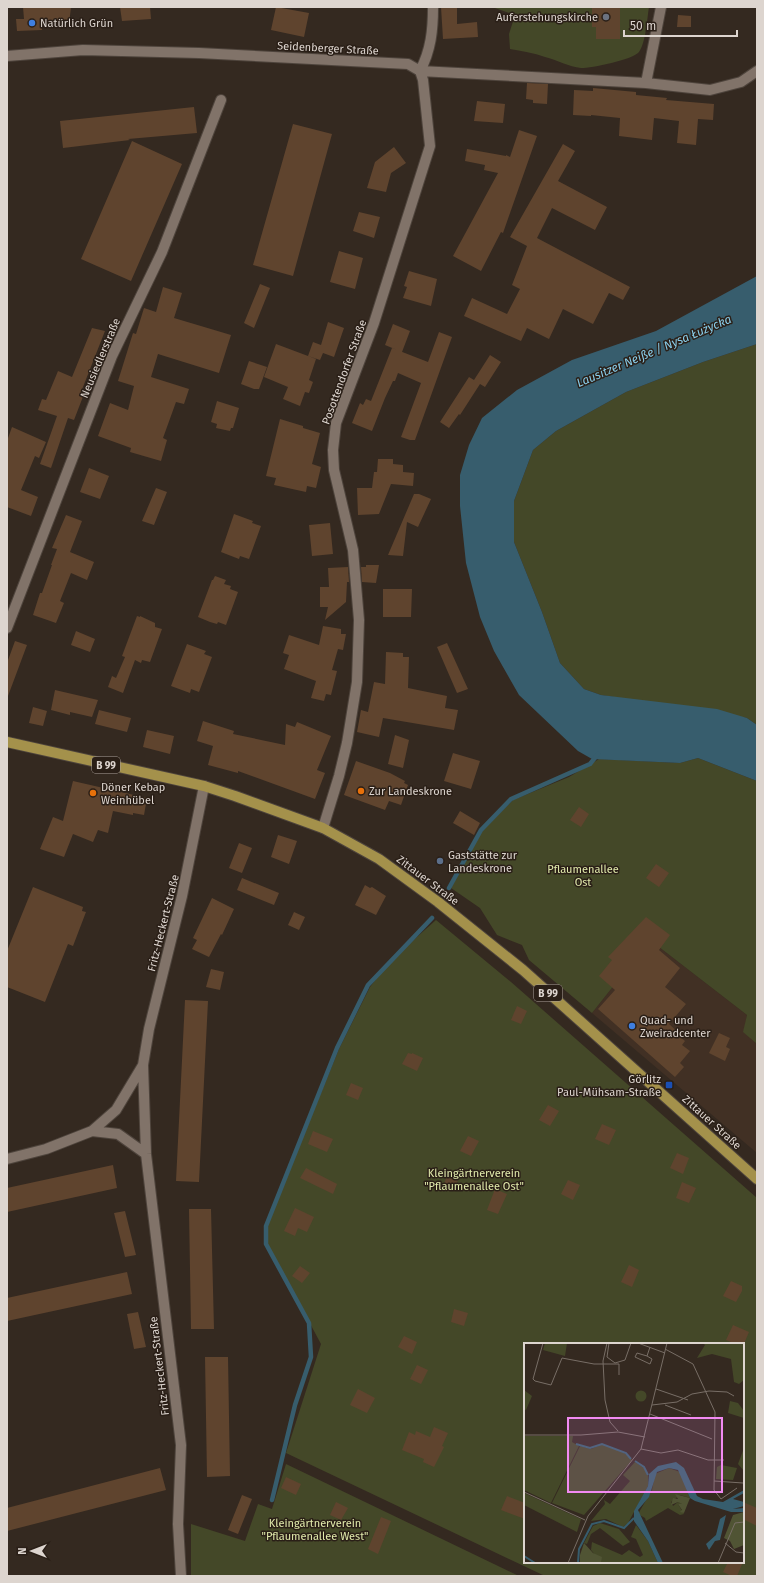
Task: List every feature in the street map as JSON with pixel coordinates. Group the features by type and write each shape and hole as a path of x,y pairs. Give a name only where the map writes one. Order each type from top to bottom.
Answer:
{"main road":[{"name":"Zittauer Straße","path":"7,742 204,786 323,828 380,859 438,902 510,960 757,1179"}],"street":[{"path":"420,71 426,59 431,42 433,7"},
{"path":"646,83 661,7"},
{"name":"Seidenberger Straße","path":"7,56 83,50 199,53 408,64 420,71 646,83 710,90 741,82 757,71"},
{"name":"Posottendorfer Straße","path":"323,828 340,776 357,682 359,620 352,550 334,470 333,450 336,423 374,323 430,146 423,80 420,71"},
{"name":"Neusiedlerstraße","path":"7,628 112,356 162,252 221,100"},
{"name":"Fritz-Heckert-Straße","path":"181,1576 178,1524 181,1445 146,1154 143,1065 149,1029 182,896 204,786"},
{"name":"Fritz-Heckert-Straße","path":"92,1131 116,1110 143,1065"},
{"path":"7,1159 46,1149 92,1131 118,1134 146,1154"}],"shaded area":[{"path":"650,940 747,1015 744,1032 757,1044 757,1153 592,1013"}],"green space":[{"path":"492,7 649,7 645,37 639,52 620,61 594,67 581,68 536,54 510,49 509,34 515,15"},
{"path":"757,344 757,725 747,718 601,695 584,689 560,663 542,612 514,542 514,501 533,450 556,431 626,392 703,362"},
{"name":"Pflaumenallee Ost","path":"698,758 757,781 757,1044 743,1032 747,1015 650,940 592,1013 529,960 522,945 497,935 480,908 451,888 482,831 513,800 569,777 599,759 680,763"},
{"name":"Kleingärtnerverein \"Pflaumenallee Ost\"","path":"436,920 511,982 757,1198 757,1576 545,1576 286,1453 321,1344 268,1245 267,1225 339,1049 370,987 389,962"},
{"name":"Kleingärtnerverein \"Pflaumenallee West\"","path":"286,1464 519,1576 191,1576 191,1524 245,1541 258,1504 272,1509"}],"water":[{"name":"Lausitzer Neiße / Nysa Łużycka","path":"757,276 757,344 703,362 626,392 556,431 533,450 514,501 514,542 542,612 560,663 584,689 601,695 717,709 747,718 757,725 757,781 698,758 680,763 592,759 578,751 519,695 494,651 480,617 466,563 460,506 460,475 469,445 482,418 517,390 572,360 656,331"}],"building":[{"path":"23,7 71,7 69,24 41,21 42,30 17,31 16,19 24,19"},
{"path":"120,7 150,7 151,19 122,21"},
{"path":"276,7 309,13 304,37 271,30"},
{"path":"441,7 457,7 457,24 477,22 478,37 443,39"},
{"name":"Auferstehungskirche","path":"592,7 620,7 620,39 596,39 596,27 592,27"},
{"path":"678,15 691,16 691,27 677,27"},
{"path":"527,83 548,84 547,104 533,103 533,100 526,99"},
{"path":"593,88 636,92 636,95 667,98 666,100 714,104 713,120 698,119 696,145 677,143 679,121 654,118 652,140 619,136 620,118 573,115 574,90 593,91"},
{"path":"477,101 505,104 503,123 474,121"},
{"path":"194,107 197,133 128,139 130,140 63,148 60,121"},
{"path":"293,124 332,134 293,276 253,265"},
{"path":"519,130 537,136 503,233 501,232 481,271 453,256 498,173 484,170 485,165 465,161 467,149 506,155 510,157"},
{"path":"132,141 182,164 131,281 81,259"},
{"path":"563,144 575,151 558,181 607,207 595,230 552,208 537,238 630,287 623,300 609,293 593,324 563,309 549,339 527,328 521,341 464,316 472,298 507,314 520,289 512,285 527,246 510,237"},
{"path":"394,147 406,163 391,173 386,192 367,188 375,162"},
{"path":"359,212 380,217 374,238 353,231"},
{"path":"339,251 363,258 355,289 330,282"},
{"path":"409,271 437,279 431,306 403,298 407,287 404,286"},
{"path":"260,284 270,288 254,328 244,323"},
{"path":"163,287 182,293 174,318 231,335 219,373 158,354 151,377 189,389 184,404 176,402 163,438 167,440 161,461 130,452 131,448 98,436 110,403 128,410 134,386 118,381 133,333 136,334 144,308 156,312"},
{"path":"328,322 344,328 334,357 323,353 320,360 308,356 313,342 321,345"},
{"path":"393,324 410,331 402,352 385,345"},
{"path":"92,328 105,331 81,392 84,394 74,420 68,418 51,468 40,464 57,416 38,410 42,399 46,400 58,371 72,377"},
{"path":"439,332 452,337 415,440 401,437 421,383 398,373 385,398 372,431 352,423 360,403 363,405 366,399 371,401 392,348 428,362"},
{"path":"276,344 316,359 309,380 313,382 309,393 305,392 300,406 283,399 288,387 264,377"},
{"path":"490,355 501,362 485,387 480,384 460,415 459,414 449,428 440,422 469,377 474,380"},
{"path":"249,361 267,367 259,389 254,389 241,384"},
{"path":"217,401 239,408 233,428 231,428 230,431 216,428 217,424 211,422"},
{"path":"280,419 320,433 312,464 321,467 316,488 307,486 306,492 274,485 276,478 266,476"},
{"path":"12,427 46,442 39,458 35,456 21,490 38,497 31,516 7,507 7,441"},
{"path":"378,459 393,459 393,464 403,465 403,472 414,473 413,486 391,484 379,514 358,515 357,488 372,488 374,472 377,472"},
{"path":"89,468 109,476 100,499 80,492"},
{"path":"156,488 167,492 154,525 142,521"},
{"path":"414,494 419,494 431,499 418,527 407,522 403,556 388,555"},
{"path":"234,514 253,521 252,523 261,526 249,559 240,556 239,559 221,552"},
{"path":"66,515 82,521 70,552 94,562 87,580 71,573 60,601 64,603 56,623 33,615 57,549 52,548"},
{"path":"330,523 333,554 312,556 309,525"},
{"path":"366,565 379,565 376,583 362,582 361,567 366,567"},
{"path":"348,567 349,582 347,582 346,602 325,620 328,607 320,607 320,587 329,587 328,568"},
{"path":"215,576 226,580 224,584 231,586 230,589 238,592 226,625 218,622 217,624 210,622 198,617 212,580"},
{"path":"383,589 412,589 411,617 383,617"},
{"path":"137,616 155,623 155,627 162,629 150,662 142,660 141,663 135,660 123,693 108,687 112,676 116,678 125,657 122,656"},
{"path":"323,626 341,629 341,634 346,634 343,650 338,649 332,670 337,671 331,695 326,694 324,701 311,698 316,681 284,669 289,655 283,653 289,635 319,645"},
{"path":"76,631 95,639 90,652 71,645"},
{"path":"15,641 27,645 7,696 7,663"},
{"path":"447,643 468,689 457,693 437,647"},
{"path":"187,644 206,651 204,654 212,657 199,692 191,689 190,693 171,686"},
{"path":"386,652 403,653 403,657 409,657 408,688 447,696 445,708 458,710 454,730 383,718 379,737 357,732 361,710 368,712 374,682 385,684"},
{"path":"55,690 98,700 92,717 70,712 70,715 51,710"},
{"path":"33,707 47,711 43,726 29,723"},
{"path":"99,710 131,718 127,732 95,724"},
{"path":"203,721 234,731 233,734 285,745 286,724 295,727 297,722 331,736 317,770 325,773 315,799 238,771 238,773 208,765 213,746 197,741"},
{"path":"147,730 174,736 170,754 143,747"},
{"path":"395,735 409,740 403,768 388,764"},
{"path":"453,753 480,761 471,789 444,781"},
{"path":"356,761 390,773 405,781 404,783 408,785 401,805 389,801 385,810 344,795"},
{"path":"73,781 147,798 144,815 133,813 133,815 113,811 108,833 98,830 93,842 73,834 64,857 40,849 53,817 63,821"},
{"path":"579,807 589,814 581,827 570,820"},
{"path":"460,811 480,823 474,835 453,823"},
{"path":"278,835 297,841 289,864 271,857"},
{"path":"239,843 252,848 242,873 229,868"},
{"path":"656,864 669,873 659,887 646,878"},
{"path":"242,878 279,893 274,905 237,890"},
{"path":"365,885 370,888 372,887 386,896 376,915 355,905"},
{"path":"33,887 83,907 82,911 86,912 73,946 68,944 45,1002 7,987 7,951"},
{"path":"212,898 234,909 222,935 221,934 209,957 192,949 197,940 193,938"},
{"path":"294,912 305,917 299,930 288,925"},
{"path":"646,917 670,935 659,950 680,968 665,987 686,1004 669,1024 685,1041 682,1045 690,1051 680,1063 684,1067 675,1077 598,1009 615,990 599,976 612,960 608,957"},
{"path":"211,969 224,972 220,990 206,987"},
{"path":"185,1000 208,1001 199,1182 176,1181"},
{"path":"517,1006 527,1011 521,1024 511,1020"},
{"path":"719,1033 730,1038 726,1047 730,1049 725,1061 709,1053"},
{"path":"408,1053 412,1053 423,1058 417,1071 402,1064"},
{"path":"351,1083 363,1088 358,1100 346,1095"},
{"path":"548,1105 559,1111 550,1126 539,1120"},
{"path":"602,1124 616,1130 609,1145 595,1139"},
{"path":"313,1131 333,1139 327,1152 308,1144"},
{"path":"468,1136 479,1141 471,1156 460,1151"},
{"path":"677,1153 689,1158 683,1174 670,1168"},
{"path":"113,1165 117,1188 7,1212 7,1188"},
{"path":"306,1168 337,1184 333,1194 300,1178"},
{"path":"449,1171 460,1175 454,1190 443,1186"},
{"path":"568,1180 580,1185 573,1200 561,1194"},
{"path":"682,1182 696,1188 689,1203 676,1198"},
{"path":"495,1189 507,1194 498,1214 487,1210"},
{"path":"295,1208 314,1217 307,1232 298,1228 295,1236 284,1231"},
{"path":"189,1209 211,1209 214,1329 191,1329"},
{"path":"125,1211 136,1255 125,1257 114,1213"},
{"path":"629,1265 639,1270 632,1287 621,1282"},
{"path":"300,1266 310,1273 302,1283 292,1276"},
{"path":"127,1272 132,1294 7,1321 7,1298"},
{"path":"731,1281 742,1286 742,1291 736,1302 723,1296"},
{"path":"454,1309 468,1313 464,1326 451,1322"},
{"path":"138,1312 146,1347 134,1349 127,1314"},
{"path":"733,1325 749,1332 744,1344 734,1343 726,1340"},
{"path":"404,1336 417,1342 412,1354 398,1347"},
{"path":"205,1357 228,1357 230,1476 207,1477"},
{"path":"417,1365 428,1370 421,1384 410,1379"},
{"path":"358,1389 375,1398 367,1413 350,1405"},
{"path":"434,1427 448,1433 442,1446 444,1447 434,1467 423,1462 424,1459 402,1450 409,1432 415,1435 416,1431 430,1437"},
{"path":"160,1468 166,1490 7,1531 7,1508"},
{"path":"286,1477 301,1484 296,1495 281,1488"},
{"path":"242,1495 252,1499 238,1534 228,1530"},
{"path":"507,1496 524,1503 524,1519 501,1510"},
{"path":"336,1502 348,1508 341,1520 330,1515"},
{"path":"744,1502 757,1508 757,1526 744,1520"},
{"path":"381,1517 391,1521 378,1554 368,1549"},
{"path":"728,1563 743,1563 737,1576 732,1576 723,1572"}],"waterway":[{"path":"449,888 481,830 511,799 590,764 598,754"},
{"path":"272,1500 295,1405 311,1357 309,1323 266,1244 266,1226 337,1048 368,985 432,918"}],"place":[{"name":"Auferstehungskirche","path":"606,17"},
{"name":"Natürlich Grün","path":"32,23"},
{"name":"Zur Landeskrone","path":"361,791"},
{"name":"Döner Kebap Weinhübel","path":"93,793"},
{"name":"Gaststätte zur Landeskrone","path":"440,861"},
{"name":"Quad- und Zweiradcenter","path":"632,1026"},
{"name":"Görlitz Paul-Mühsam-Straße","path":"669,1085"}]}
